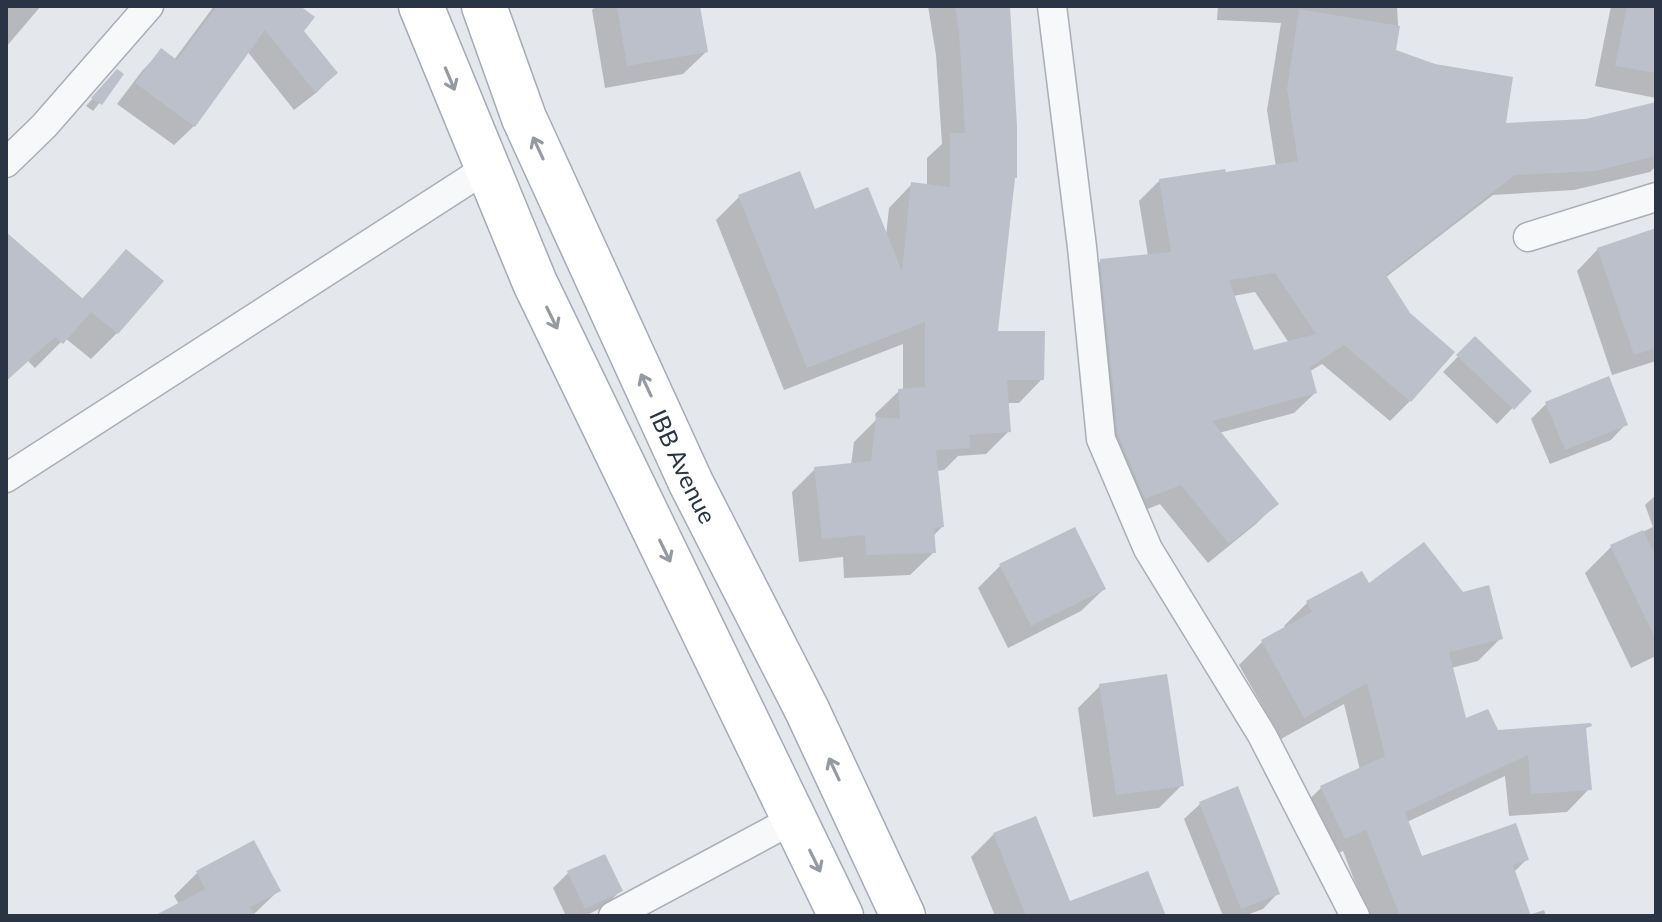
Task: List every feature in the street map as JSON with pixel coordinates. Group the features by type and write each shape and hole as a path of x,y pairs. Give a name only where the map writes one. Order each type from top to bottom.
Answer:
{"main road":[{"path":"421,6 535,283 841,916"},
{"name":"IBB Avenue","path":"484,6 524,118 691,483 807,710 903,916"}],"street":[{"path":"6,163 44,126 149,6"},
{"path":"1052,6 1082,247 1101,439 1148,549 1262,735 1355,916"},
{"path":"6,478 487,168"},
{"path":"1528,237 1656,197"},
{"path":"613,916 794,819"}],"building":[{"path":"217,6 300,6 315,17 304,31 338,73 315,92 265,30 195,127 135,83 161,48 177,60"},
{"path":"617,6 700,6 708,52 627,66"},
{"path":"955,6 1010,6 1017,178 998,331 1045,331 1044,380 1007,380 1011,432 969,435 970,448 936,450 944,527 934,528 936,553 866,555 865,535 822,539 814,467 871,461 876,417 900,419 898,389 925,387 925,322 807,368 738,195 800,171 815,209 868,187 902,271 911,182 950,187 950,133 965,133"},
{"path":"1627,6 1656,6 1656,73 1615,66"},
{"path":"1299,9 1400,26 1396,50 1435,64 1513,77 1506,123 1586,119 1656,102 1656,156 1596,171 1515,175 1386,275 1410,313 1455,352 1411,402 1344,345 1310,367 1317,393 1212,421 1279,504 1229,544 1181,485 1145,499 1118,435 1100,259 1171,252 1159,179 1298,161 1287,89","holes":["1275,273 1316,334 1254,350 1229,280"]},
{"path":"117,69 124,74 102,105 91,98"},
{"path":"1656,228 1656,348 1634,355 1597,248"},
{"path":"6,232 83,299 126,249 164,281 118,334 91,312 63,344 55,337 6,381"},
{"path":"1475,336 1532,391 1514,410 1456,355"},
{"path":"1609,376 1628,425 1565,450 1545,402"},
{"path":"1075,527 1106,589 1031,626 999,564"},
{"path":"1643,530 1656,557 1656,640 1610,545"},
{"path":"1424,542 1463,592 1489,585 1503,639 1449,652 1466,718 1488,709 1498,730 1591,723 1592,726 1586,728 1592,790 1531,794 1528,755 1405,812 1422,856 1516,823 1529,860 1513,865 1531,916 1400,916 1366,830 1345,839 1320,786 1385,756 1367,683 1304,718 1261,640 1312,612 1306,601 1362,571 1369,583"},
{"path":"1167,674 1184,786 1116,795 1099,684"},
{"path":"1238,786 1280,894 1241,909 1199,802"},
{"path":"1036,816 1070,901 1148,871 1166,916 1026,916 993,833"},
{"path":"254,840 281,891 250,907 256,916 154,916 205,889 196,871"},
{"path":"605,854 623,891 585,909 567,871"}]}
